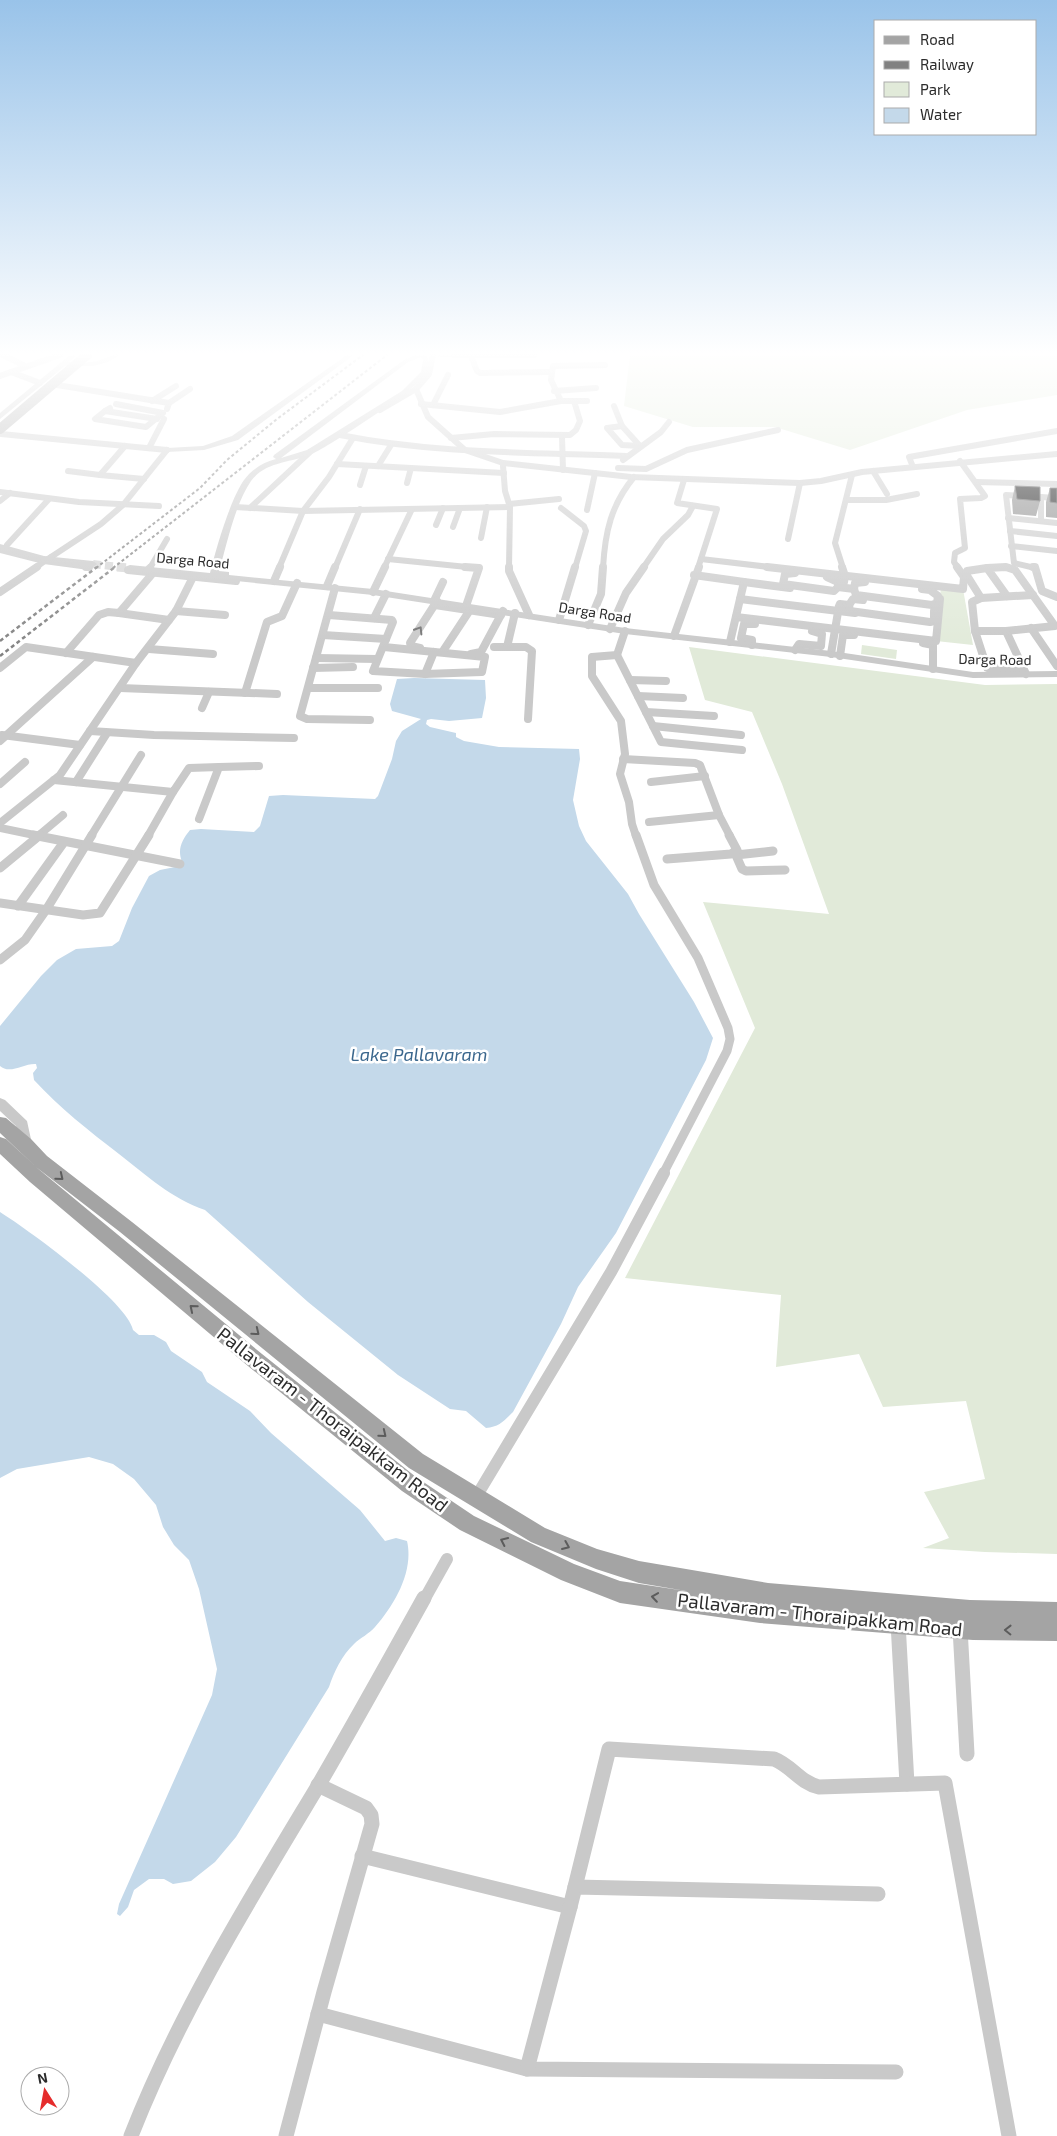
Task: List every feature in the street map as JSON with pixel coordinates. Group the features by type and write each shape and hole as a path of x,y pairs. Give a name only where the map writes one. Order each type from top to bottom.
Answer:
{"main road":[{"path":"0,1123 9,1148"},
{"name":"Pallavaram - Thoraipakkam Road","path":"9,1148 41,1161 416,1461 538,1535 596,1559 639,1572 768,1594 970,1611 1057,1613"},
{"name":"Pallavaram - Thoraipakkam Road","path":"9,1148 36,1177 270,1372 409,1484 467,1523 569,1573 620,1592 760,1612 960,1628 1057,1630"}],"street":[{"path":"100,475 118,455"},
{"path":"0,592 101,524 123,505 163,455"},
{"path":"214,573 235,507 248,480 266,464 281,455"},
{"path":"266,464 300,455"},
{"path":"250,508 307,455"},
{"path":"274,581 302,511 329,477 343,455"},
{"path":"378,466 385,455"},
{"path":"479,455 503,463 634,477 800,483 873,471 960,461 1048,455"},
{"path":"563,455 563,470"},
{"path":"584,455 626,456"},
{"path":"618,468 646,469 677,455"},
{"path":"913,467 909,457 922,455"},
{"path":"613,475 626,456"},
{"path":"701,558 963,589 964,577 954,562 956,554 965,548 966,535 960,499 981,498 985,496 960,461"},
{"path":"503,463 510,505 509,571 529,615"},
{"path":"337,464 467,473 504,473"},
{"path":"360,485 366,466"},
{"path":"407,483 411,468"},
{"path":"68,471 144,479"},
{"path":"873,471 887,494"},
{"path":"587,510 595,473"},
{"path":"836,655 835,629 845,576 835,543 852,475"},
{"path":"588,625 601,594 604,542 615,505 621,493 634,477"},
{"path":"674,636 716,509 677,503 684,480"},
{"path":"976,482 1057,484"},
{"path":"788,539 800,483"},
{"path":"0,492 48,499 159,506"},
{"path":"0,501 10,493"},
{"path":"847,500 886,500 917,494"},
{"path":"1057,498 1006,495 1011,553 1014,563 1035,567 1042,591 1057,597"},
{"path":"1041,497 1041,521"},
{"path":"2,546 48,499"},
{"path":"235,507 302,511 487,508 559,499"},
{"path":"610,629 626,593 663,539 688,515 693,506"},
{"path":"436,525 443,508"},
{"path":"453,527 460,508"},
{"path":"481,538 487,508"},
{"path":"560,620 586,531 584,526 561,508"},
{"path":"373,592 412,509"},
{"path":"360,510 331,587 329,615 300,716 302,718 370,720"},
{"path":"1008,518 1057,523"},
{"path":"1010,532 1057,536"},
{"path":"119,613 150,570 167,539"},
{"path":"2,546 49,559 89,564"},
{"path":"2,546 44,558 89,564"},
{"path":"1011,546 1057,551"},
{"path":"388,559 479,568 468,608 443,651"},
{"path":"140,566 150,570 193,577 237,581 255,579"},
{"path":"981,598 966,574 967,571 1011,567 1056,626"},
{"path":"988,568 1008,596"},
{"path":"129,569 214,573 247,576 255,579"},
{"name":"Darga Road","path":"129,569 255,579 373,592 610,629 836,655 973,675 1024,671 1057,674"},
{"path":"841,590 838,582 832,578 789,573 785,574 782,582 786,585 834,591 854,589"},
{"path":"694,575 744,582 841,590 940,607"},
{"path":"0,823 60,775 136,664 176,611 193,577"},
{"path":"859,581 928,590 938,596 937,603 932,605 856,595 854,589 855,583 859,581"},
{"path":"443,582 435,602 410,643 414,647 472,655 481,652 502,613"},
{"path":"730,642 744,582"},
{"path":"245,693 267,622 282,616 297,583"},
{"path":"736,617 936,641 940,607 940,586"},
{"path":"374,618 386,594"},
{"path":"1006,631 1024,671 987,668 975,631 972,602 981,598 1033,595"},
{"path":"740,599 839,608 938,624"},
{"path":"839,608 849,605 855,599 931,610 935,613 934,621 850,611 849,605"},
{"path":"176,611 225,615"},
{"path":"66,653 99,615 108,612 169,620"},
{"path":"507,647 515,613"},
{"path":"323,635 385,643 434,652 485,657 482,672 425,674 374,671 385,643 392,620 329,615"},
{"path":"752,645 752,640 741,638 744,624 819,631 822,634 821,646 799,644 795,650"},
{"path":"975,631 1006,631 1056,626"},
{"path":"1031,628 1057,666"},
{"path":"625,631 618,655 661,742 742,750"},
{"path":"836,655 845,634 931,644 934,648 933,669"},
{"path":"0,668 26,647 136,664"},
{"path":"494,647 526,647 532,651 528,719"},
{"path":"149,649 213,654"},
{"path":"425,674 434,652"},
{"path":"476,1497 610,1272 727,1051 730,1039 721,1010 698,958 654,886 632,824 620,774 625,754 621,721 592,676 591,660 595,656 618,655"},
{"path":"2,737 93,657"},
{"path":"316,658 378,659"},
{"path":"313,668 354,667"},
{"path":"630,680 666,680"},
{"path":"120,688 277,694"},
{"path":"309,688 378,688"},
{"path":"202,708 209,692"},
{"path":"638,696 683,698"},
{"path":"646,712 714,716"},
{"path":"653,726 741,735"},
{"path":"90,732 294,738"},
{"path":"76,782 108,732"},
{"path":"2,737 80,745"},
{"path":"0,960 5,950 25,940 46,910 141,755"},
{"path":"623,760 694,763 700,766 719,815 737,850 736,854 742,869 746,871 785,870"},
{"path":"0,784 25,762"},
{"path":"0,903 83,915 100,913 189,768 259,766"},
{"path":"199,819 218,767"},
{"path":"650,782 705,776"},
{"path":"54,780 173,792"},
{"path":"0,868 63,815"},
{"path":"649,822 719,815"},
{"path":"0,828 180,864"},
{"path":"18,906 64,842"},
{"path":"666,859 773,851"},
{"path":"0,1103 22,1124 9,1148"},
{"path":"131,2136 152,2082 250,1897 318,1785 447,1558"},
{"path":"898,1623 907,1784"},
{"path":"960,1628 967,1754"},
{"path":"527,2069 609,1749 774,1759 780,1760 803,1783 819,1787 945,1783 1009,2136"},
{"path":"286,2136 318,2014 372,1824 371,1815 366,1808 318,1785"},
{"path":"362,1856 570,1907"},
{"path":"575,1887 878,1894"},
{"path":"318,2014 527,2069 896,2072"}],"green space":[{"path":"941,587 963,589 973,645 936,641"},
{"path":"862,645 897,650 896,659 861,654"},
{"path":"689,647 985,685 1057,684 1057,1554 923,1548 949,1538 924,1492 985,1479 966,1401 883,1407 859,1354 776,1367 781,1295 625,1278 755,1028 703,902 829,914 782,784 752,712 705,700"}],"water":[{"name":"Lake Pallavaram","path":"397,679 485,680 486,698 482,718 449,721 431,719 427,720 426,724 430,727 456,733 456,737 464,741 499,747 579,749 580,759 573,800 579,826 586,841 628,894 694,1002 713,1038 706,1060 616,1233 578,1287 561,1324 513,1412 498,1425 486,1428 466,1411 450,1409 398,1375 308,1302 205,1210 170,1193 86,1128 34,1080 33,1073 37,1068 36,1064 13,1069 0,1066 0,1026 41,976 57,960 76,949 112,946 119,941 132,908 149,876 160,870 180,866 182,862 181,845 190,830 254,832 260,826 269,796 375,799 378,796 392,759 396,741 402,731 421,719 392,711 390,704"},
{"path":"0,1212 52,1249 95,1284 127,1317 133,1330 139,1335 154,1335 166,1342 171,1351 202,1372 207,1382 250,1411 271,1433 360,1510 385,1541 396,1538 407,1541 408,1564 396,1598 375,1627 354,1644 342,1658 329,1687 236,1837 215,1862 191,1881 173,1884 164,1879 149,1879 134,1890 128,1907 120,1916 117,1914 119,1904 212,1695 217,1669 199,1589 189,1560 174,1545 163,1527 156,1505 134,1479 113,1464 89,1457 17,1469 0,1478"}],"building":[{"path":"1015,486 1040,487 1040,501 1017,499"},
{"path":"1050,488 1057,488 1057,503 1050,502"}],"tunnel":[{"path":"93,564 124,568"},
{"path":"117,567 124,568"},
{"path":"124,568 130,568"},
{"path":"124,568 128,568"}],"railway":[{"path":"96,568 200,488 233,455"},
{"path":"113,568 259,455"},
{"path":"0,641 97,567"},
{"path":"0,656 115,567"}]}
